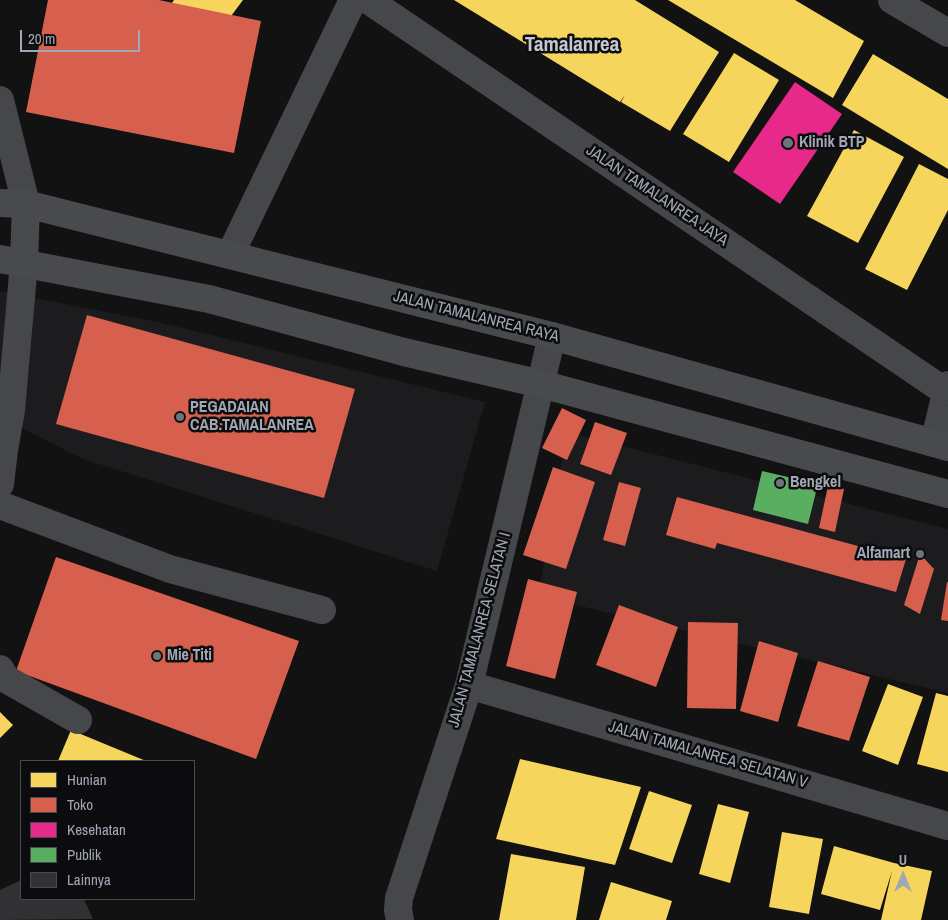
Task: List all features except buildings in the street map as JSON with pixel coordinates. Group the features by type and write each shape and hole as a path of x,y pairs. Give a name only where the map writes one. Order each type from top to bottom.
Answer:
{"main road":[{"name":"JALAN TAMALANREA RAYA","path":"13,203 230,255 552,336 941,445"},
{"path":"13,203 12,261 209,299 404,352 541,384 948,494"}],"street":[{"path":"230,255 353,0"},
{"name":"JALAN TAMALANREA JAYA","path":"368,0 947,388"},
{"path":"906,3 948,33"},
{"path":"0,100 13,203"},
{"path":"0,484 11,410 12,261"},
{"name":"JALAN TAMALANREA SELATAN I","path":"400,919 398,910 399,898 469,685 552,336"},
{"path":"941,445 947,388"},
{"path":"0,505 170,569 322,610"},
{"path":"0,669 6,679 78,720"},
{"name":"JALAN TAMALANREA SELATAN V","path":"469,685 948,826"}],"shaded area":[{"path":"0,291 162,323 485,402 437,571 83,459 0,417"},
{"path":"567,432 948,529 948,693 538,596"}],"place":[{"name":"Klinik BTP","path":"788,143"},
{"name":"PEGADAIAN CAB.TAMALANREA","path":"180,417"},
{"name":"Bengkel","path":"780,483"},
{"name":"Alfamart","path":"920,554"},
{"name":"Mie Titi","path":"157,656"}],"district":[{"name":"Tamalanrea","path":"572,45"}]}
